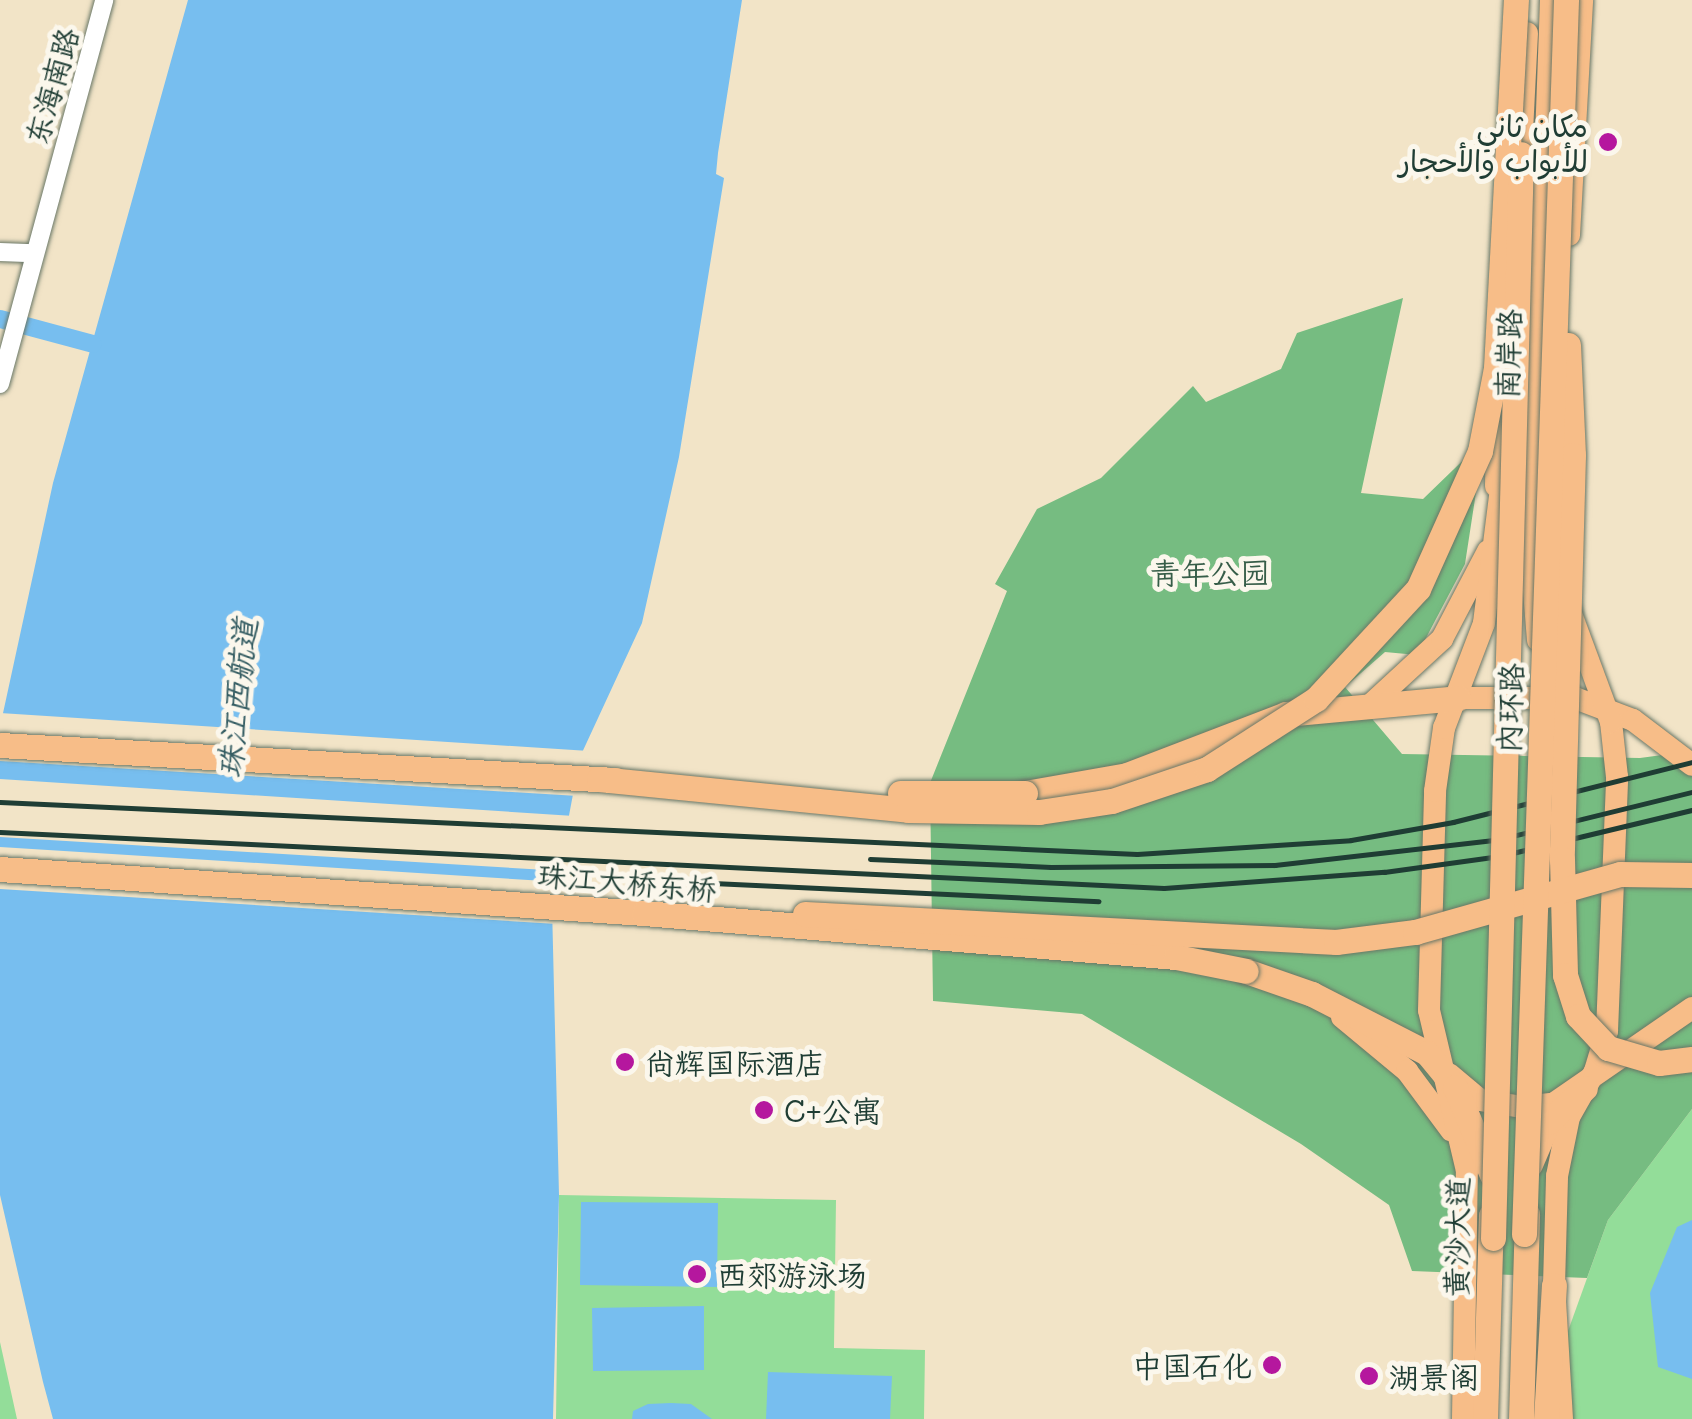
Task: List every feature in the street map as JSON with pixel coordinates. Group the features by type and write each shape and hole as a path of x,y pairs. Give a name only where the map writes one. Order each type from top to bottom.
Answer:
{"highway":[{"path":"599,780 908,810 1039,812 1112,801 1207,769 1316,699 1418,589 1442,546 1484,438 1496,368 1523,0"},
{"name":"内环路","path":"1486,1419 1523,0"},
{"name":"内环路","path":"1519,1419 1549,223 1566,0"},
{"path":"1549,223 1574,456 1562,859 1566,976 1578,1016 1608,1048 1659,1064 1692,1059"},
{"path":"0,746 599,780 1025,794 1127,775 1286,714 1458,698"},
{"name":"珠江大桥东桥","path":"0,869 655,914 1176,957 1246,970 1312,994 1394,1032 1444,1067"},
{"path":"655,914 907,917 1336,942 1428,929 1620,874 1692,875"},
{"name":"黄沙大道","path":"1444,1067 1476,1159 1486,1419"},
{"path":"1519,1419 1528,1174 1540,1134 1584,1088"},
{"path":"1546,1419 1554,1285"}],"main road":[{"path":"1367,708 1442,639 1495,535 1497,189 1507,0"},
{"name":"南岸路","path":"1450,1106 1429,1010 1434,790 1438,748 1486,609 1495,535 1513,375 1523,0"},
{"name":"南岸路","path":"1551,0 1549,223 1538,315 1533,620 1544,652 1575,698"},
{"path":"1562,1419 1554,1285 1557,1176 1569,1117 1599,1060 1608,1011 1617,777 1607,708 1574,624 1563,574 1568,266 1582,0"},
{"path":"1549,223 1574,181"},
{"path":"1538,315 1568,266"},
{"path":"1458,698 1575,698 1607,708 1653,732 1692,765"},
{"path":"1312,994 1450,1106 1476,1159 1463,1419"},
{"path":"1444,1067 1480,1100 1538,1107 1584,1088 1692,1008"},
{"path":"1407,1070 1476,1159"}],"street":[{"name":"东海南路","path":"0,384 104,0"},
{"path":"0,252 33,252"},
{"path":"1486,609 1507,623 1533,620"},
{"path":"1476,1159 1528,1174 1557,1176"}],"green space":[{"name":"青年公园","path":"1403,298 1361,493 1423,499 1484,440 1465,564 1417,655 1385,652 1345,687 1402,754 1640,758 1692,751 1692,1109 1608,1220 1587,1278 1412,1271 1389,1205 1301,1144 1082,1014 933,1001 930,783 1007,591 995,584 1037,509 1101,478 1193,386 1206,402 1281,369 1297,333"},
{"path":"1692,1109 1692,1419 1565,1419 1568,1331 1608,1220"},
{"name":"西郊游泳场","path":"559,1195 836,1200 834,1348 925,1350 924,1419 556,1419"},
{"path":"0,1342 15,1410 17,1419 0,1419"}],"water":[{"name":"珠江西航道","path":"188,0 742,0 718,153 716,174 724,178 679,457 642,623 580,757 552,906 559,1195 553,1419 53,1419 43,1382 0,1195 0,727 53,483"},
{"path":"581,1202 718,1203 717,1287 580,1285"},
{"path":"1692,1220 1692,1379 1658,1367 1650,1293 1677,1227"},
{"path":"704,1306 704,1370 593,1371 592,1308"},
{"path":"768,1372 892,1376 890,1419 766,1419"},
{"path":"648,1404 691,1404 712,1419 632,1419 633,1411"}],"pier":[{"path":"0,713 589,751 578,796 0,761"},
{"path":"0,779 574,816 563,871 0,837"},
{"path":"0,847 561,882 557,924 0,889"}],"waterway":[{"path":"0,319 93,344"}],"railway":[{"path":"0,802 1137,854 1351,840 1453,822 1692,762"},
{"path":"870,859 1051,867 1275,865 1496,840 1692,792"},
{"path":"0,832 1164,888 1384,872 1500,856 1692,810"},
{"path":"670,881 1099,901"}],"place":[{"name":"مكان ثاني للأبواب والأحجار","path":"1608,142"},
{"name":"尚辉国际酒店","path":"625,1062"},
{"name":"C+公寓","path":"764,1110"},
{"name":"西郊游泳场","path":"697,1274"},
{"name":"中国石化","path":"1272,1365"},
{"name":"湖景阁","path":"1369,1376"}]}
